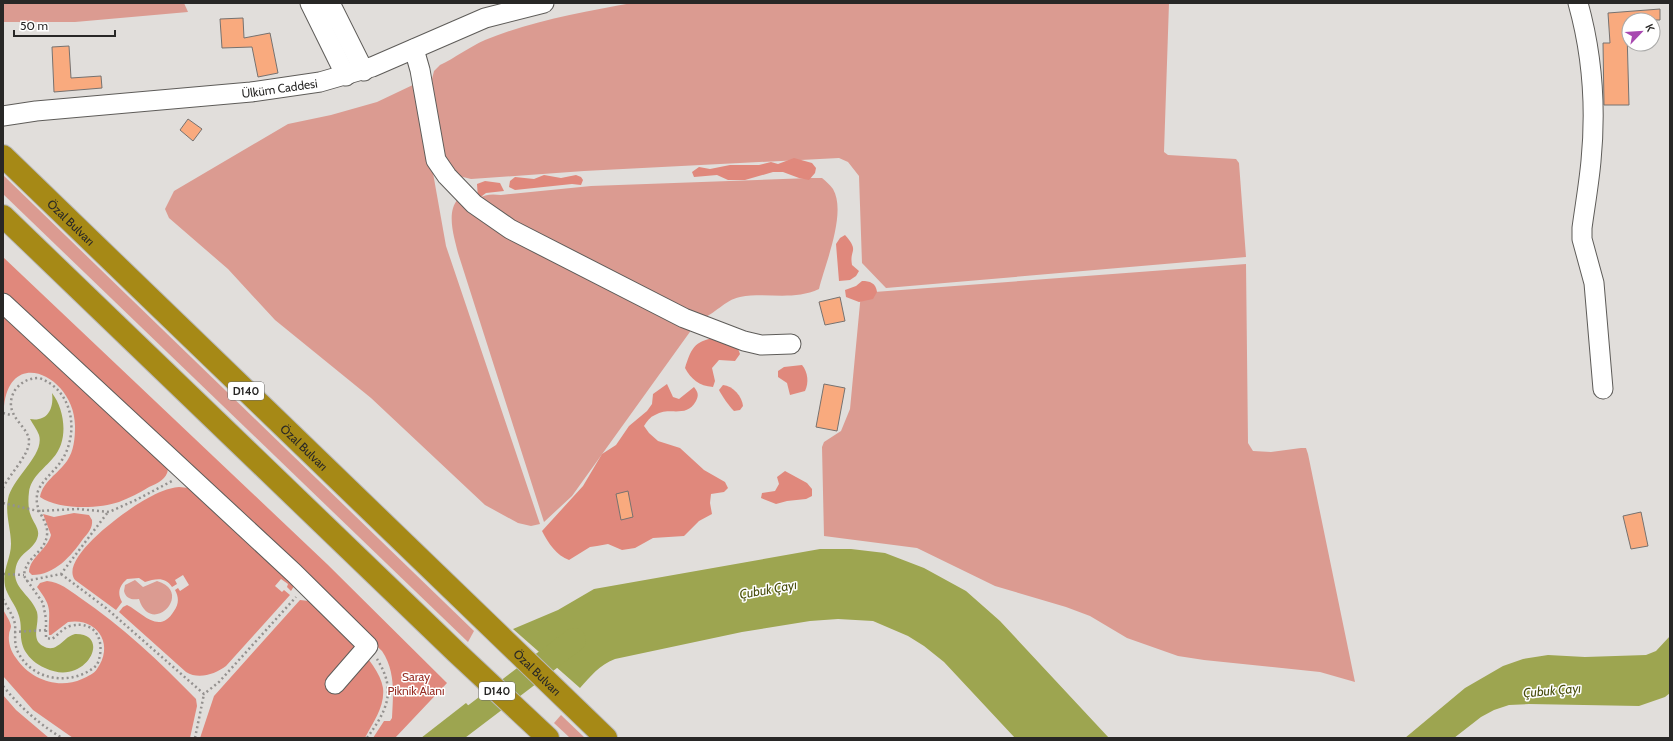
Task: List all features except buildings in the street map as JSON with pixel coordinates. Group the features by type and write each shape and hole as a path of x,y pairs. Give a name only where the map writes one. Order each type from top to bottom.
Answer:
{"highway":[{"name":"Özal Bulvarı","path":"3,156 606,738"},
{"name":"D140","path":"3,216 543,734"}],"street":[{"path":"310,3 355,73"},
{"path":"330,3 355,73"},
{"name":"Ülküm Caddesi","path":"12,114 251,92 320,82 355,73 414,49 483,10 544,3"},
{"path":"1578,3 1584,24 1588,52 1593,124 1592,161 1582,228 1582,239 1594,284 1603,388"},
{"path":"414,49 420,70 436,160 447,176 474,204 510,229 684,318 744,341 761,345 791,344"},
{"path":"3,104 14,111 12,114"},
{"path":"3,303 305,584 368,646 335,684"}],"path":[{"path":"3,488 29,445 28,436 12,415 10,402 13,391 22,382 33,378 44,380 64,396 70,411 72,426 70,443 61,462 40,486 37,497 38,511 47,531 47,538 41,549 28,562 24,575 26,581 43,604 46,619 45,636 49,639 68,626 85,625 91,627 96,633 101,645 101,653 96,666 87,672 72,678 57,678 41,674 22,660 14,643 13,620 3,599"},
{"path":"3,413 12,415"},
{"path":"26,581 61,574 109,512 167,484 184,472"},
{"path":"3,502 38,511 78,509 109,512"},
{"path":"3,574 24,575"},
{"path":"61,574 106,608 204,694"},
{"path":"195,738 204,694 219,682 305,584"},
{"path":"14,632 46,630"},
{"path":"367,738 380,720 388,701 385,672 368,646"},
{"path":"3,686 18,704 45,727 62,738"}],"shaded area":[{"path":"3,3 184,3 188,12 75,22 3,22"},
{"path":"632,3 1169,3 1164,152 1168,155 1236,159 1239,163 1246,257 886,288 862,263 859,176 848,162 839,158 584,171 471,179 459,176 452,169 446,159 442,146 436,117 432,79 434,71 440,65 485,40 520,27"},
{"path":"417,83 446,246 540,524 531,526 518,523 485,505 371,398 275,320 228,269 169,218 165,209 174,191 288,124 331,115 377,102"},
{"path":"3,175 474,631 468,642 3,194"},
{"path":"822,178 833,189 837,199 838,211 834,239 819,289 799,295 760,295 740,297 729,301 700,319 591,267 478,199 483,196 495,194 501,195 591,186"},
{"path":"458,199 692,329 572,496 544,522 458,253 452,225 452,211 454,204"},
{"path":"1246,264 1248,443 1253,451 1271,452 1306,448 1355,682 1320,672 1178,656 1127,638 1090,616 1066,607 995,586 917,548 824,536 822,447 824,442 841,431 850,409 861,293"},
{"path":"135,580 143,587 157,581 168,587 172,594 171,602 167,609 160,613 152,614 145,610 139,599 132,599 128,597 124,591 125,585"},
{"path":"561,715 585,738 570,738 554,723"}],"green space":[{"path":"794,158 812,163 816,168 815,173 809,180 783,172 773,172 745,180 728,180 717,175 694,177 692,172 699,167 710,169 730,165 759,165 771,162 778,164"},
{"path":"544,175 561,178 576,175 581,177 583,180 581,185 572,184 515,190 509,187 510,181 515,177 534,179"},
{"path":"485,181 500,183 504,191 486,193 478,199 477,184"},
{"path":"845,235 853,248 851,260 852,265 859,271 856,276 850,280 839,281 836,244 840,238"},
{"name":"Saray Piknik Alanı","path":"3,257 327,564 447,683 395,738 373,738 384,721 390,721 392,718 392,675 390,667 382,651 3,295"},
{"path":"862,281 868,281 875,286 877,292 873,299 859,302 846,297 845,290 856,286"},
{"path":"3,310 168,469 162,480 127,499 101,506 68,506 57,504 40,497 44,486 63,466 71,453 74,444 75,431 72,409 65,394 54,382 42,375 30,373 18,377 9,387 4,406"},
{"path":"715,338 737,346 740,354 735,361 719,360 712,368 715,381 713,387 696,381 685,368 694,347 702,341"},
{"path":"802,365 807,374 805,391 790,395 787,383 778,377 778,371 784,367"},
{"path":"667,384 673,397 679,399 694,387 698,397 692,406 687,410 661,413 649,419 644,426 658,441 680,448 704,470 725,482 728,488 724,492 711,494 710,503 712,514 699,521 684,536 653,538 635,548 622,550 608,544 590,547 569,560 565,558 553,548 542,531 583,486 602,454 616,445 629,426 647,411 652,404 653,394"},
{"path":"723,385 730,387 739,395 743,406 740,410 734,411 724,398 719,390"},
{"path":"785,471 807,483 812,489 812,496 806,499 776,504 761,498 762,493 775,491 779,484 777,477"},
{"path":"179,487 189,488 294,586 291,591 287,587 288,584 281,579 275,586 282,592 284,590 290,595 226,666 212,674 201,676 196,676 186,672 119,612 127,605 150,620 162,622 168,618 177,606 178,598 175,590 178,588 180,591 189,585 183,575 175,580 177,584 172,587 166,581 160,579 145,582 139,578 127,579 122,584 119,593 122,602 116,610 75,580 73,571 77,559 86,547 98,534 113,522 151,496"},
{"path":"74,513 89,515 92,520 91,528 73,552 62,563 48,572 32,575 29,572 32,562 46,545 51,535 43,514 54,517"},
{"path":"47,581 64,587 95,608 154,658 196,699 197,706 190,738 73,738 33,710 3,676 3,609 11,626 9,641 14,656 29,672 37,677 54,683 73,682 82,679 89,676 97,669 102,660 104,650 100,634 95,628 87,624 68,622 49,635 48,606 46,600 37,587 40,583"},
{"path":"300,600 309,601 341,630 373,665 380,677 383,688 381,707 365,738 200,738 214,696"},
{"path":"3,695 16,710 49,738 3,738"}],"water":[{"path":"52,393 60,408 63,434 58,451 38,474 30,487 28,501 31,516 38,530 38,536 34,544 18,561 15,574 18,584 37,612 38,617 36,635 39,643 47,648 54,648 75,634 86,636 92,642 93,650 90,658 83,666 72,671 60,672 39,665 31,659 25,651 21,637 19,616 6,590 4,580 11,549 7,510 8,499 15,483 33,459 40,443 39,435 30,419 41,418 48,413 52,404"},
{"path":"820,549 851,549 885,553 924,568 966,591 1000,621 1109,738 1015,738 944,662 924,646 908,636 873,621 838,619 810,621 742,632 615,659 609,661 600,668 580,688 513,629 558,610 594,589"},
{"path":"1670,636 1670,693 1665,697 1639,706 1509,705 1494,710 1481,717 1454,738 1405,738 1465,688 1503,666 1523,659 1548,655 1585,657 1646,655 1656,651"},
{"path":"466,703 484,722 459,738 421,738"}],"waterway":[{"name":"Çubuk Çayı","path":"445,738 574,640"}]}
